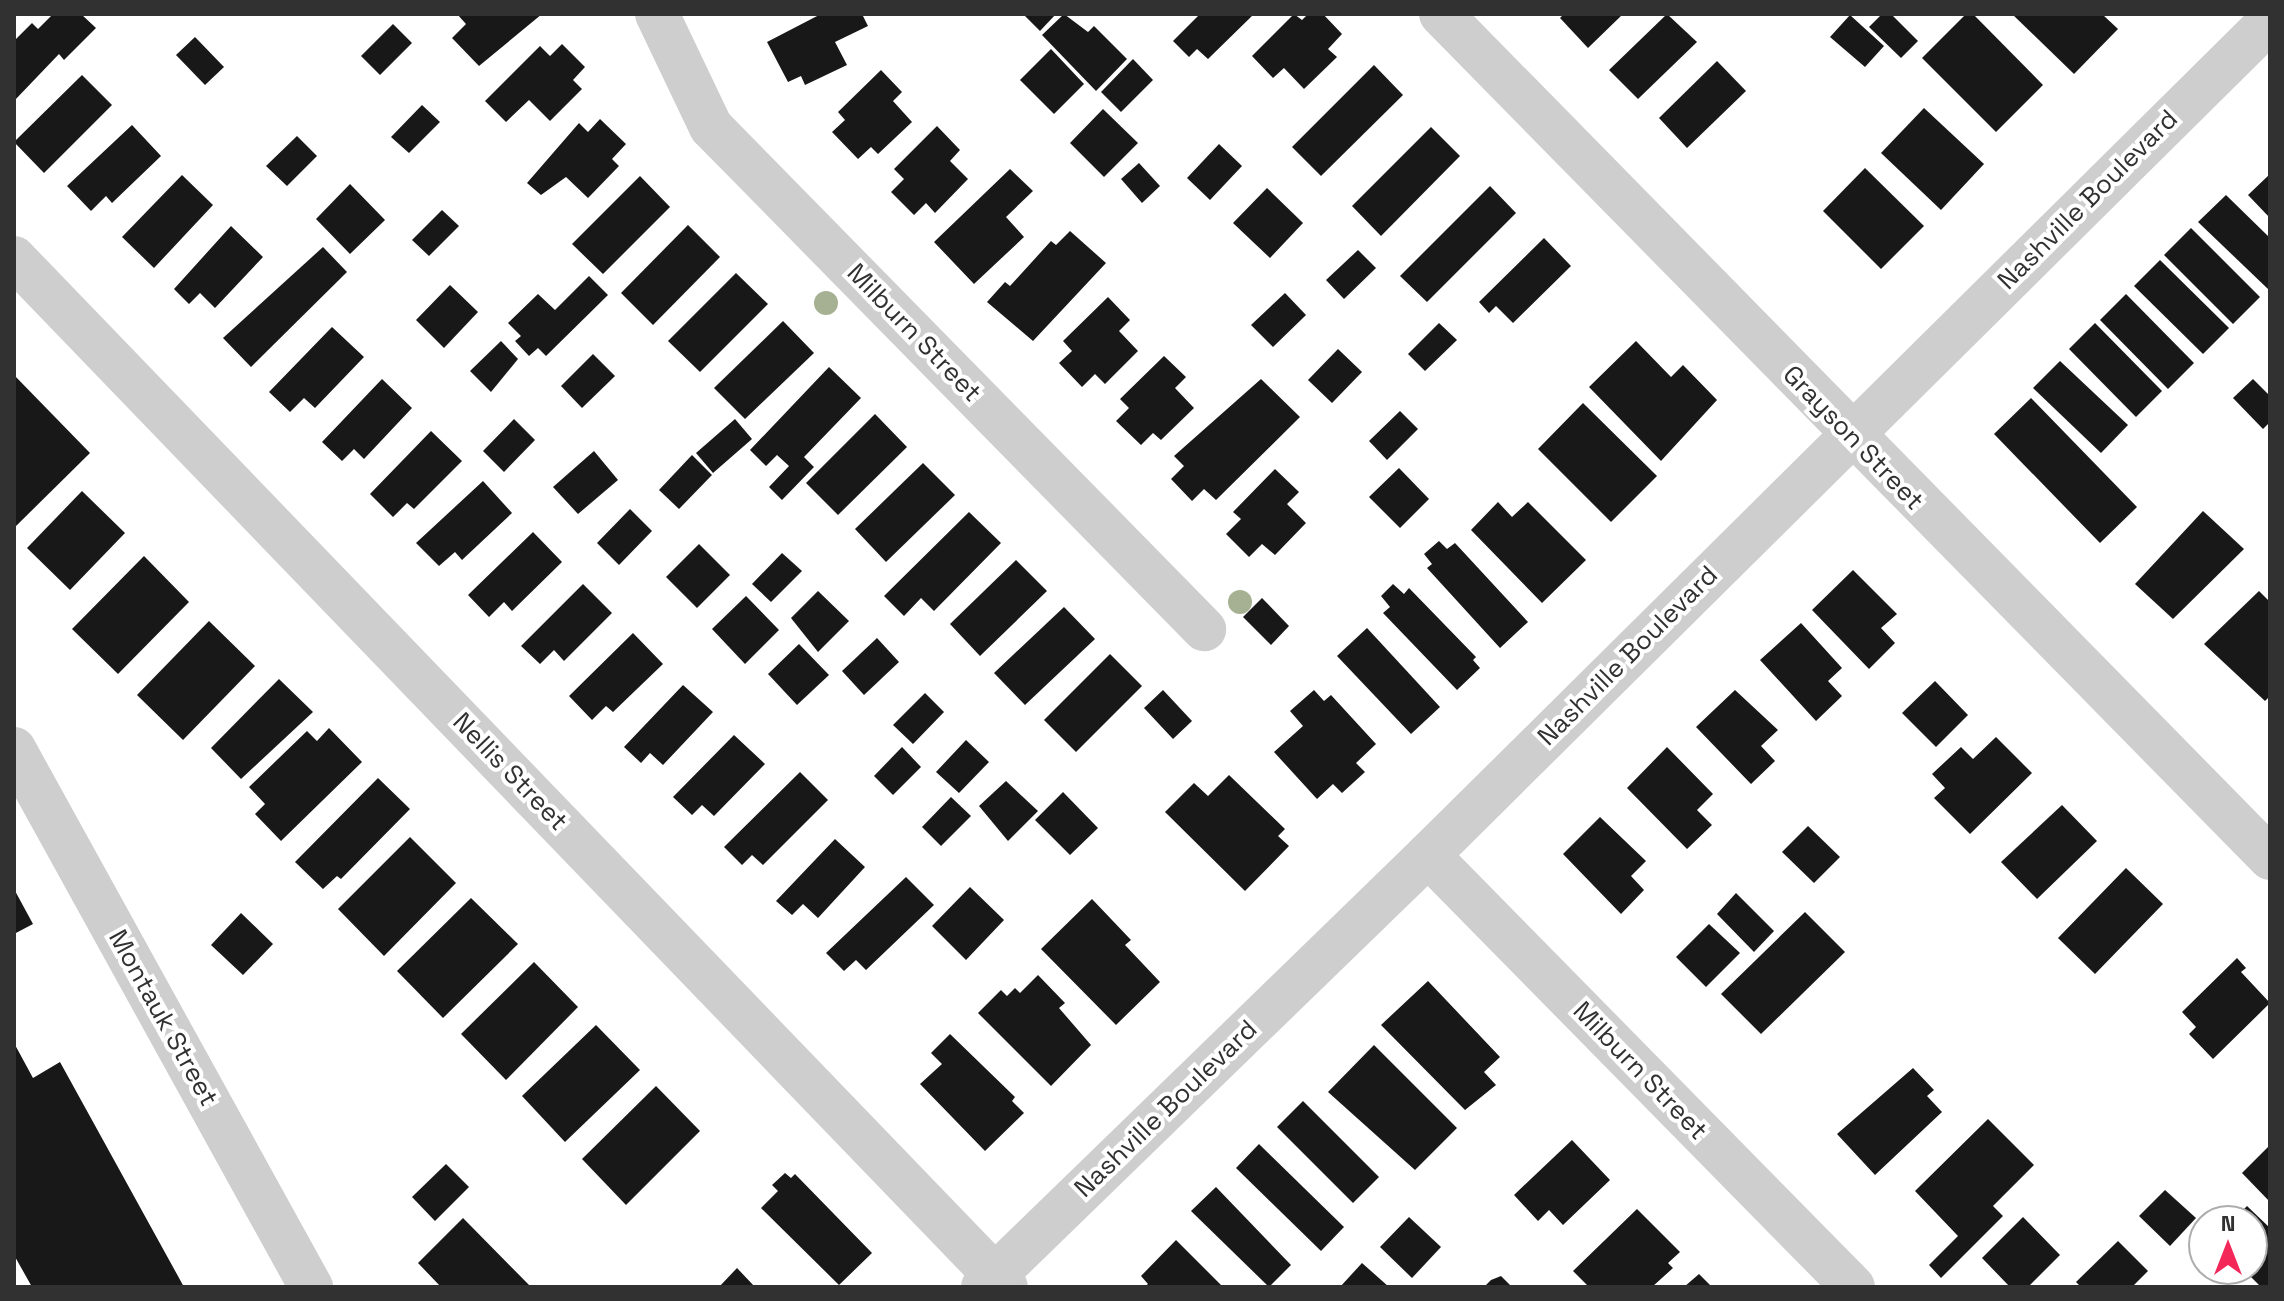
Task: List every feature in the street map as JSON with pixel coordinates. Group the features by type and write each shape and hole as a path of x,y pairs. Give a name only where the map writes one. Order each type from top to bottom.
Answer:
{"street":[{"name":"Milburn Street","path":"657,14 711,127 1204,629"},
{"name":"Grayson Street","path":"1441,14 1850,435 2270,858"},
{"name":"Nashville Boulevard","path":"995,1283 2270,21"},
{"name":"Nellis Street","path":"14,258 995,1283"},
{"name":"Montauk Street","path":"14,749 311,1287"},
{"name":"Milburn Street","path":"1428,855 1853,1287"}],"building":[{"path":"53,14 81,14 96,28 64,60 59,54 14,101 14,41 32,23 38,29"},
{"path":"457,14 542,14 479,66 452,38 466,24"},
{"path":"821,14 862,14 868,26 835,42 847,65 805,85 801,76 788,82 767,42"},
{"path":"1023,14 1056,14 1040,31"},
{"path":"1064,14 1088,32 1094,26 1127,59 1096,91 1042,35"},
{"path":"1200,14 1254,14 1208,59 1197,49 1189,57 1173,41"},
{"path":"1294,14 1302,20 1308,14 1323,14 1342,34 1328,49 1337,57 1304,89 1284,68 1273,78 1252,56"},
{"path":"1564,14 1623,14 1588,48 1560,18"},
{"path":"1667,14 1697,42 1638,99 1609,70"},
{"path":"1882,14 1891,14 1918,41 1901,58 1869,27"},
{"path":"1966,14 1973,14 2043,85 1996,132 1922,58"},
{"path":"2012,14 2102,14 2118,29 2074,74"},
{"path":"1850,15 1884,46 1865,67 1830,37"},
{"path":"393,24 412,43 380,75 361,56"},
{"path":"195,37 224,67 205,85 176,55"},
{"path":"562,44 585,67 573,80 582,89 550,121 529,100 506,122 485,101 540,46 550,56"},
{"path":"1051,49 1084,84 1054,114 1020,80"},
{"path":"1133,59 1153,80 1121,112 1101,92"},
{"path":"1717,61 1746,91 1687,148 1659,118"},
{"path":"1374,65 1403,95 1321,176 1292,147"},
{"path":"881,70 902,92 893,101 912,122 878,154 871,147 858,159 832,132 845,120 838,112"},
{"path":"82,75 112,105 44,173 14,142"},
{"path":"422,105 440,122 409,153 391,137"},
{"path":"1924,108 1984,164 1941,210 1881,153"},
{"path":"1103,109 1138,143 1104,177 1070,143"},
{"path":"600,119 626,144 612,159 619,166 588,198 566,177 541,195 527,183 579,123 588,132"},
{"path":"132,125 161,156 112,203 106,196 91,211 67,186"},
{"path":"937,126 960,150 950,161 968,179 935,213 926,203 914,215 891,192 904,179 894,169"},
{"path":"1431,127 1460,156 1381,236 1352,206"},
{"path":"297,136 317,156 287,186 266,166"},
{"path":"1219,144 1242,166 1210,200 1187,178"},
{"path":"1139,163 1160,186 1142,203 1121,179"},
{"path":"1865,168 1924,226 1881,269 1823,211"},
{"path":"1010,169 1033,191 1006,217 1024,237 974,284 934,242"},
{"path":"2270,174 2270,218 2248,195"},
{"path":"182,175 213,205 154,268 122,237"},
{"path":"640,176 670,207 603,274 572,244"},
{"path":"350,184 385,220 350,254 316,219"},
{"path":"1490,186 1516,213 1427,302 1400,276"},
{"path":"1267,188 1303,223 1270,258 1233,223"},
{"path":"2226,195 2270,238 2268,289 2198,222"},
{"path":"442,210 459,226 429,256 412,240"},
{"path":"688,225 720,257 653,325 621,293"},
{"path":"231,226 263,257 215,308 200,293 189,304 174,289"},
{"path":"2191,228 2260,297 2233,324 2164,255"},
{"path":"1070,231 1106,263 1033,341 987,302 1005,282 1010,286 1051,241 1056,245"},
{"path":"1544,238 1571,266 1513,323 1496,306 1489,313 1479,302"},
{"path":"323,247 347,272 251,367 223,338"},
{"path":"1358,250 1376,268 1344,299 1326,280"},
{"path":"2160,260 2229,328 2203,354 2134,286"},
{"path":"736,273 768,304 700,372 668,341"},
{"path":"589,276 608,295 546,356 538,348 529,356 515,341 521,336 508,323 538,294 555,310"},
{"path":"450,285 478,312 444,348 416,320"},
{"path":"1285,293 1306,315 1273,347 1251,325"},
{"path":"2126,294 2194,363 2168,389 2100,320"},
{"path":"1108,297 1130,320 1119,331 1138,351 1105,384 1095,374 1082,387 1059,363 1072,351 1063,341"},
{"path":"783,321 814,353 745,419 714,388"},
{"path":"1439,323 1457,340 1425,371 1408,354"},
{"path":"2095,323 2162,391 2136,417 2069,349"},
{"path":"332,327 364,357 315,408 304,398 290,412 269,392"},
{"path":"501,341 518,359 491,392 470,371"},
{"path":"1636,341 1671,377 1683,365 1717,400 1661,461 1589,387"},
{"path":"1338,349 1362,372 1332,403 1308,380"},
{"path":"593,354 615,376 582,408 561,386"},
{"path":"1164,356 1186,377 1175,388 1194,408 1161,440 1153,433 1141,445 1116,421 1129,408 1120,399"},
{"path":"2060,361 2128,425 2101,453 2033,388"},
{"path":"829,367 861,398 804,457 814,467 782,500 769,487 789,466 777,455 766,466 750,450"},
{"path":"14,375 90,453 14,528"},
{"path":"382,379 412,408 364,459 354,449 342,461 322,442"},
{"path":"1261,379 1300,417 1216,500 1204,489 1192,501 1171,479 1184,466 1174,456"},
{"path":"2253,379 2270,396 2270,422 2263,429 2233,398"},
{"path":"2031,398 2137,507 2100,543 1994,434"},
{"path":"1583,403 1657,476 1611,522 1538,449"},
{"path":"1400,411 1418,429 1387,460 1369,441"},
{"path":"875,414 907,447 838,515 806,483"},
{"path":"514,419 535,440 504,472 483,451"},
{"path":"735,419 752,439 713,473 696,453"},
{"path":"431,431 462,461 414,509 407,503 393,517 370,494"},
{"path":"594,451 618,480 578,514 553,487"},
{"path":"692,455 712,475 679,509 659,490"},
{"path":"923,463 955,495 886,562 855,529"},
{"path":"1399,468 1429,499 1400,528 1369,497"},
{"path":"1275,469 1299,492 1287,504 1306,523 1275,555 1262,544 1249,557 1226,534 1241,519 1233,512"},
{"path":"483,481 512,513 462,560 455,552 439,566 416,543"},
{"path":"82,491 125,533 70,590 27,548"},
{"path":"1498,502 1512,517 1528,502 1586,560 1542,603 1471,530"},
{"path":"630,509 652,531 619,565 597,543"},
{"path":"2203,511 2244,549 2173,619 2135,584"},
{"path":"969,512 1001,543 934,611 921,598 904,616 884,596"},
{"path":"533,532 562,562 512,611 504,602 489,617 468,595"},
{"path":"1439,541 1447,549 1455,543 1528,622 1500,648 1427,568 1432,564 1424,554"},
{"path":"699,544 730,575 697,608 666,577"},
{"path":"782,553 802,571 771,602 752,584"},
{"path":"144,556 189,602 118,674 72,629"},
{"path":"1016,560 1047,591 980,656 950,624"},
{"path":"1853,570 1897,614 1881,628 1895,643 1869,669 1812,610"},
{"path":"583,584 612,613 564,661 554,650 540,664 521,646"},
{"path":"1393,584 1404,594 1409,588 1476,657 1473,660 1480,668 1457,690 1383,613 1390,607 1381,596"},
{"path":"818,591 849,621 818,652 791,618"},
{"path":"2259,591 2270,602 2270,696 2265,701 2204,644"},
{"path":"746,596 779,630 745,664 712,629"},
{"path":"1262,598 1289,626 1271,645 1243,617"},
{"path":"1064,607 1095,639 1025,705 994,673"},
{"path":"209,621 255,666 183,740 137,695"},
{"path":"1801,623 1842,668 1828,681 1842,696 1816,721 1760,660"},
{"path":"1367,628 1440,707 1411,734 1337,656"},
{"path":"633,633 663,664 613,712 606,706 592,720 569,696"},
{"path":"877,638 899,662 864,695 842,671"},
{"path":"799,644 829,675 797,705 768,674"},
{"path":"1110,654 1142,686 1076,752 1044,720"},
{"path":"279,679 313,712 241,779 211,748"},
{"path":"1935,681 1968,715 1936,747 1902,713"},
{"path":"683,685 713,712 663,765 650,753 641,763 624,747"},
{"path":"1163,690 1192,721 1173,739 1144,708"},
{"path":"1314,690 1324,701 1331,695 1376,744 1356,763 1365,772 1342,793 1333,784 1317,799 1274,752 1303,726 1290,711"},
{"path":"1735,690 1778,730 1761,746 1775,761 1751,784 1696,727"},
{"path":"925,693 944,712 913,744 893,725"},
{"path":"329,728 362,762 281,841 255,814 265,804 249,787 307,731 317,741"},
{"path":"734,735 765,764 714,816 702,805 692,815 673,797"},
{"path":"1996,737 2032,773 1970,834 1934,798 1945,788 1932,774 1961,747 1973,759"},
{"path":"966,740 989,762 959,793 936,772"},
{"path":"902,747 921,767 893,795 874,776"},
{"path":"1667,747 1713,794 1697,810 1712,825 1687,849 1627,788"},
{"path":"800,772 828,800 763,865 752,855 742,865 724,847"},
{"path":"1229,775 1285,829 1278,836 1289,846 1245,891 1165,812 1194,783 1208,796"},
{"path":"378,778 410,809 341,879 337,876 323,889 295,862"},
{"path":"1006,781 1038,811 1008,841 979,806"},
{"path":"1063,792 1098,828 1070,855 1035,820"},
{"path":"951,797 971,816 941,846 922,827"},
{"path":"2062,805 2097,841 2037,899 2001,862"},
{"path":"1600,817 1646,861 1631,876 1644,890 1621,914 1563,854"},
{"path":"1808,826 1840,857 1814,883 1782,852"},
{"path":"410,837 456,883 384,956 338,909"},
{"path":"835,839 865,867 818,918 803,904 792,915 776,901"},
{"path":"2126,868 2163,904 2095,974 2058,938"},
{"path":"906,877 934,905 866,970 856,960 844,971 826,953"},
{"path":"970,887 1004,920 966,960 932,926"},
{"path":"14,889 33,924 14,934"},
{"path":"1736,893 1774,931 1754,952 1717,914"},
{"path":"471,898 518,944 443,1018 397,971"},
{"path":"1092,899 1131,940 1125,945 1160,982 1116,1025 1041,949"},
{"path":"1805,912 1845,952 1761,1034 1721,994"},
{"path":"241,913 273,944 243,975 211,945"},
{"path":"1709,924 1740,953 1706,987 1676,957"},
{"path":"2237,958 2246,968 2241,972 2270,1003 2213,1059 2189,1034 2196,1027 2182,1012"},
{"path":"534,962 578,1007 506,1080 461,1034"},
{"path":"1038,975 1065,1003 1059,1008 1091,1045 1051,1086 978,1013 1001,990 1007,996 1015,988 1020,993"},
{"path":"1428,981 1500,1057 1484,1072 1496,1085 1465,1110 1381,1025"},
{"path":"596,1025 640,1070 565,1142 522,1096"},
{"path":"950,1034 1015,1097 1012,1101 1024,1113 985,1151 920,1084 942,1064 931,1053"},
{"path":"14,1043 33,1078 60,1062 184,1287 32,1287 14,1255"},
{"path":"1374,1045 1457,1128 1415,1170 1328,1092"},
{"path":"1913,1068 1934,1090 1927,1096 1942,1112 1875,1175 1837,1134"},
{"path":"656,1086 700,1131 626,1205 582,1159"},
{"path":"1303,1101 1379,1177 1353,1203 1277,1127"},
{"path":"1988,1119 2034,1165 1993,1206 2003,1216 1941,1278 1929,1265 1958,1236 1915,1191"},
{"path":"1572,1140 1610,1180 1563,1225 1549,1210 1538,1221 1514,1195"},
{"path":"1259,1144 1344,1227 1321,1251 1236,1168"},
{"path":"2270,1145 2270,1202 2242,1173"},
{"path":"446,1164 469,1187 435,1221 412,1197"},
{"path":"785,1173 791,1178 795,1174 872,1253 839,1285 761,1208 778,1191 772,1185"},
{"path":"1216,1187 1291,1265 1269,1287 1191,1211"},
{"path":"2165,1190 2188,1211 2188,1227 2170,1246 2139,1216"},
{"path":"1637,1209 1680,1252 1668,1263 1673,1268 1652,1287 1589,1287 1573,1271"},
{"path":"1409,1217 1441,1247 1412,1278 1380,1247"},
{"path":"2023,1217 2060,1255 2028,1287 2010,1287 1982,1258"},
{"path":"463,1218 531,1287 441,1287 418,1263"},
{"path":"2268,1226 2270,1287 2259,1285 2268,1285"},
{"path":"1176,1240 1223,1287 1144,1287 1148,1284 1141,1276"},
{"path":"2118,1241 2148,1271 2132,1287 2081,1287 2076,1282"},
{"path":"1362,1263 1389,1287 1340,1287"},
{"path":"737,1268 755,1287 719,1287"},
{"path":"1699,1274 1712,1287 1684,1287"},
{"path":"1501,1276 1512,1287 1484,1287 1491,1280"}]}
